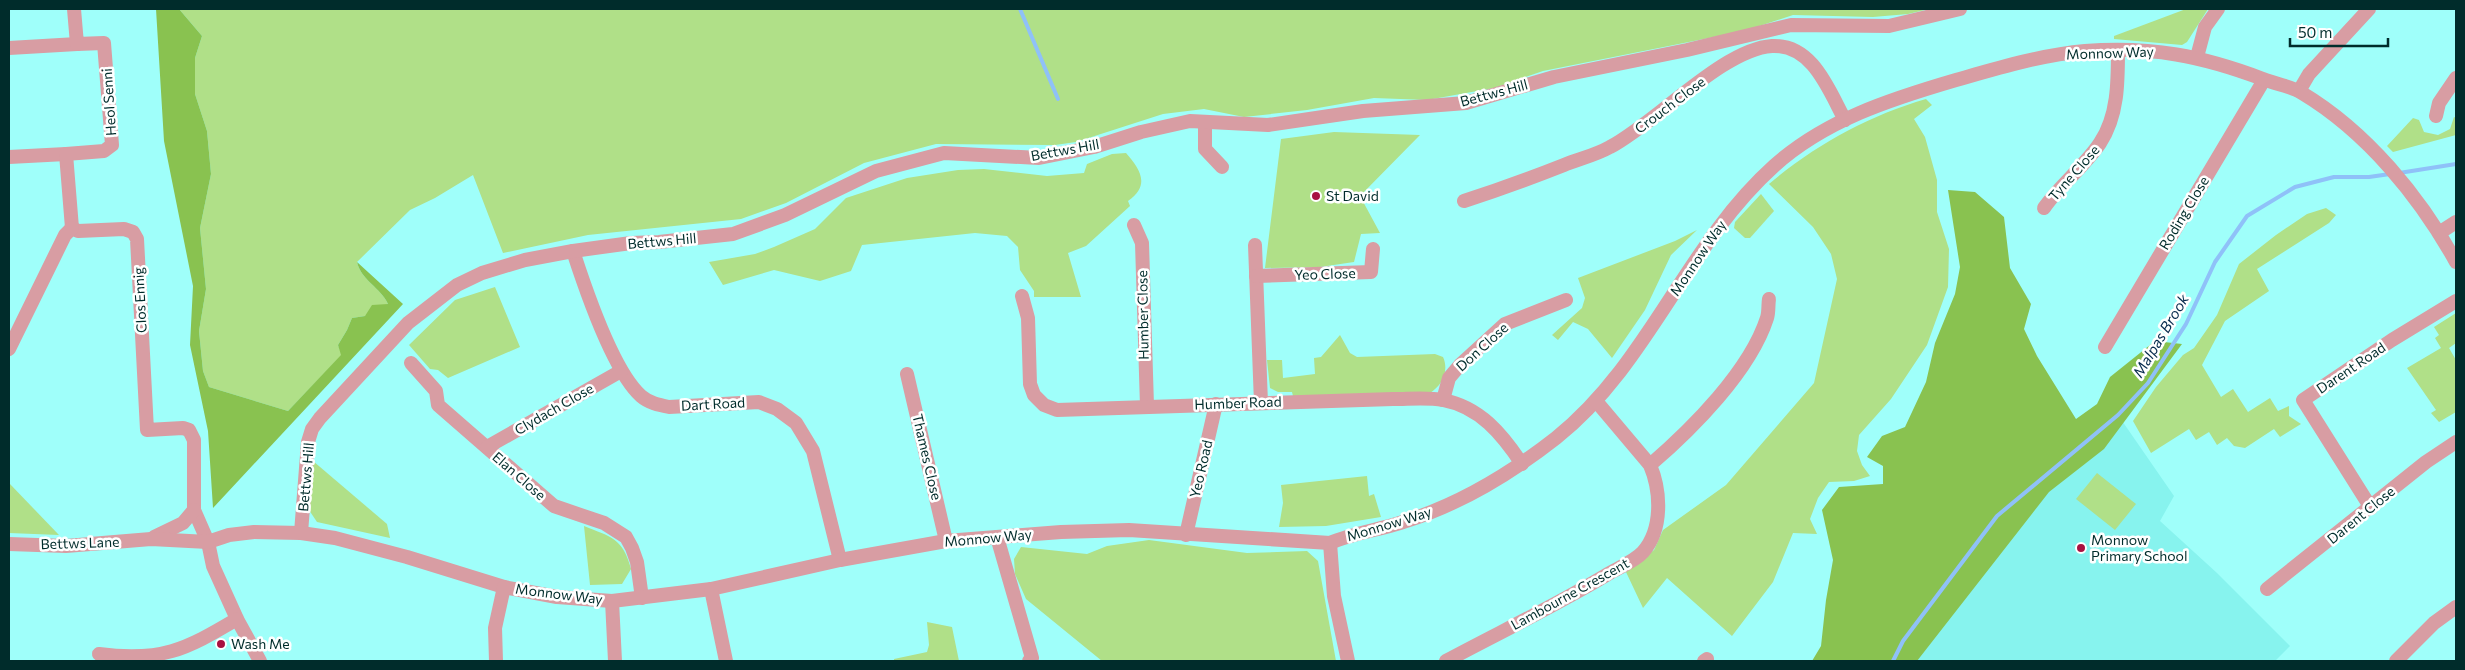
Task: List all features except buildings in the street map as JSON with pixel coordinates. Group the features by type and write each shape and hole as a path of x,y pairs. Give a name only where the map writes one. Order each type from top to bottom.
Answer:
{"street":[{"path":"9,48 77,44 74,9"},
{"name":"Bettws Hill","path":"301,533 308,442 312,429 408,323 457,284 482,273 525,260 573,251 631,243 660,242 733,234 785,215 876,171 944,153 1039,158 1094,147 1141,132 1190,121 1268,125 1363,111 1466,103 1554,77 1687,50 1791,25 1889,26 1960,9"},
{"path":"2197,57 2205,27 2218,9"},
{"path":"2300,91 2309,74 2369,9"},
{"name":"Heol Senni","path":"66,154 104,151 112,146 104,43 77,44"},
{"name":"Crouch Close","path":"1464,202 1608,148 1667,108 1717,69 1750,52 1773,46 1799,52 1817,67 1845,120"},
{"name":"Monnow Way","path":"208,542 229,535 254,532 301,533 335,538 407,557 504,587 557,597 612,601 711,589 840,560 946,541 1064,531 1101,531 1330,542 1345,536 1407,521 1477,491 1522,464 1559,436 1596,401 1636,351 1724,220 1776,164 1798,147 1845,120 1897,97 1983,72 2052,56 2118,50 2197,57 2300,91 2350,128 2386,163 2438,233 2456,262"},
{"name":"Tyne Close","path":"2044,208 2057,190 2099,144 2110,124 2116,103 2118,50"},
{"path":"2436,116 2439,103 2456,78"},
{"name":"Roding Close","path":"2104,347 2264,80"},
{"path":"1205,122 1205,149 1222,167"},
{"path":"9,156 66,154 72,228 64,235 9,348"},
{"path":"2438,233 2456,222"},
{"name":"Humber Close","path":"1134,225 1142,243 1147,406"},
{"name":"Clos Ennig","path":"72,228 78,231 124,229 133,232 137,239 146,430 183,428 189,430 194,440 195,455 194,510"},
{"path":"1255,245 1262,403"},
{"name":"Yeo Close","path":"1256,276 1371,272 1373,249"},
{"name":"Dart Road","path":"573,251 585,288 621,371 642,397 655,404 669,407 759,402 777,409 796,423 813,451 840,560"},
{"name":"Humber Road","path":"1022,296 1028,318 1030,384 1034,395 1044,405 1057,410 1216,404 1443,400 1465,408 1488,420 1507,442 1522,464"},
{"path":"1650,465 1674,444 1718,397 1748,356 1768,317 1769,299"},
{"name":"Don Close","path":"1443,400 1449,378 1460,364 1505,324 1566,300"},
{"name":"Darent Road","path":"2371,508 2303,400 2392,340 2456,301"},
{"name":"Elan Close","path":"411,364 436,391 438,405 554,506 604,523 626,537 637,562 642,598"},
{"name":"Clydach Close","path":"487,448 621,371"},
{"name":"Thames Close","path":"907,374 946,541"},
{"name":"Lambourne Crescent","path":"1446,661 1592,583 1643,553 1656,529 1658,495 1656,478 1650,465 1596,401"},
{"name":"Yeo Road","path":"1186,535 1216,404"},
{"name":"Darent Close","path":"2267,589 2371,508 2426,462 2456,442"},
{"path":"194,510 208,542 213,566 238,620 260,661"},
{"name":"Bettws Lane","path":"151,539 183,523 194,510"},
{"path":"997,538 1029,642 1032,658 1029,661"},
{"name":"Bettws Lane","path":"9,544 66,546 151,539 208,542"},
{"path":"1330,542 1333,589 1340,632 1348,661"},
{"path":"496,661 495,628 504,587"},
{"path":"711,589 726,661"},
{"path":"612,601 615,661"},
{"path":"2396,661 2434,623 2456,607"},
{"path":"99,654 124,657 166,654 200,642 238,620"}],"shaded area":[{"name":"Monnow Primary School","path":"2118,415 2174,496 2160,521 2217,573 2290,646 2275,661 1893,661"}],"green space":[{"path":"156,9 179,9 202,36 195,58 195,94 207,131 211,174 200,228 206,289 199,331 203,371 209,387 288,411 341,355 338,345 352,318 365,316 372,305 388,304 381,293 363,274 357,262 403,304 213,508 208,431 190,345 193,286 164,141"},
{"path":"179,9 1929,9 1908,14 1873,17 1793,15 1744,31 1543,71 1494,88 1427,100 1374,98 1307,110 1244,117 1204,109 1163,114 1076,142 1055,145 936,144 864,163 786,203 741,219 588,235 503,253 473,175 435,198 410,210 357,262 363,274 381,293 388,304 365,316 352,318 338,345 342,355 288,411 209,387 203,371 199,331 206,289 200,228 211,174 207,131 195,94 195,58 202,36"},
{"path":"2186,9 2208,9 2187,42 2182,45 2114,39 2114,36"},
{"path":"1926,99 1932,105 1914,119 1925,137 1937,180 1937,212 1949,249 1948,287 1927,345 1891,399 1859,435 1857,451 1862,465 1870,476 1854,481 1829,482 1818,498 1810,519 1817,534 1793,533 1773,582 1732,636 1667,578 1643,608 1626,572 1654,550 1663,530 1726,485 1814,383 1837,279 1831,254 1813,227 1769,184 1805,157 1843,133 1883,114"},
{"path":"2454,117 2456,118 2456,135 2393,152 2387,146 2413,118 2419,120 2424,132 2438,135 2450,129"},
{"path":"1334,132 1420,135 1360,196 1380,233 1361,234 1354,262 1320,267 1265,268 1281,139"},
{"path":"1126,153 1141,177 1139,189 1128,201 1130,206 1086,246 1068,253 1081,297 1034,297 1034,291 1020,270 1018,247 1007,236 975,233 862,245 851,271 820,281 774,270 723,285 709,262 755,254 774,247 815,229 846,198 907,178 958,170 984,169 1047,176 1084,173 1087,164 1112,154"},
{"path":"1948,190 1975,192 2004,217 2010,268 2031,304 2024,329 2037,356 2076,419 2097,404 2110,377 2155,341 2182,344 2104,449 2049,492 1917,661 1812,661 1821,646 1833,560 1822,510 1839,487 1883,484 1883,466 1867,457 1882,436 1905,427 1926,382 1935,343 1955,294 1960,267"},
{"path":"1761,194 1774,211 1750,238 1745,238 1734,228 1735,222"},
{"path":"2326,208 2336,215 2329,223 2257,269 2269,291 2225,321 2202,365 2221,397 2233,389 2248,412 2270,398 2278,411 2289,406 2289,416 2301,424 2280,437 2274,429 2245,448 2234,446 2227,438 2217,445 2209,432 2196,440 2189,429 2151,453 2133,421 2156,387 2183,355 2194,348 2217,315 2239,264 2307,214"},
{"path":"1697,230 1671,255 1645,310 1612,358 1588,329 1573,322 1558,340 1552,335 1582,308 1585,298 1578,278 1675,241"},
{"path":"495,287 520,347 448,378 438,370 430,369 409,345 455,300"},
{"path":"2456,313 2456,343 2449,348 2456,360 2456,412 2439,422 2431,413 2436,410 2407,368 2441,348 2435,338 2439,335 2434,327"},
{"path":"1340,335 1350,353 1357,357 1435,354 1443,357 1445,362 1444,377 1435,390 1430,393 1293,396 1292,392 1278,392 1270,388 1267,360 1282,360 1283,378 1315,374 1314,358 1321,357"},
{"path":"313,461 387,524 390,538 317,522 309,510"},
{"path":"2097,473 2136,504 2115,530 2076,499"},
{"path":"1367,476 1369,496 1374,494 1381,517 1326,526 1279,527 1283,503 1281,485"},
{"path":"9,483 59,535 9,533"},
{"path":"584,526 609,536 624,551 631,569 622,584 590,585"},
{"path":"1149,540 1247,553 1307,551 1318,561 1336,661 1102,661 1026,599 1015,574 1014,559 1021,547 1087,554 1107,546"},
{"path":"927,622 952,627 959,661 894,661 894,659 927,652 929,645"}],"waterway":[{"path":"1020,9 1058,99"},
{"name":"Malpas Brook","path":"2399,173 2456,164"},
{"name":"Malpas Brook","path":"1893,661 1903,641 1997,516 2118,415 2148,383 2186,324 2215,262 2247,216 2295,187 2334,177 2369,177 2390,174"}],"place":[{"name":"St David","path":"1316,196"},
{"name":"Monnow Primary School","path":"2081,548"},
{"name":"Wash Me","path":"221,644"}]}
